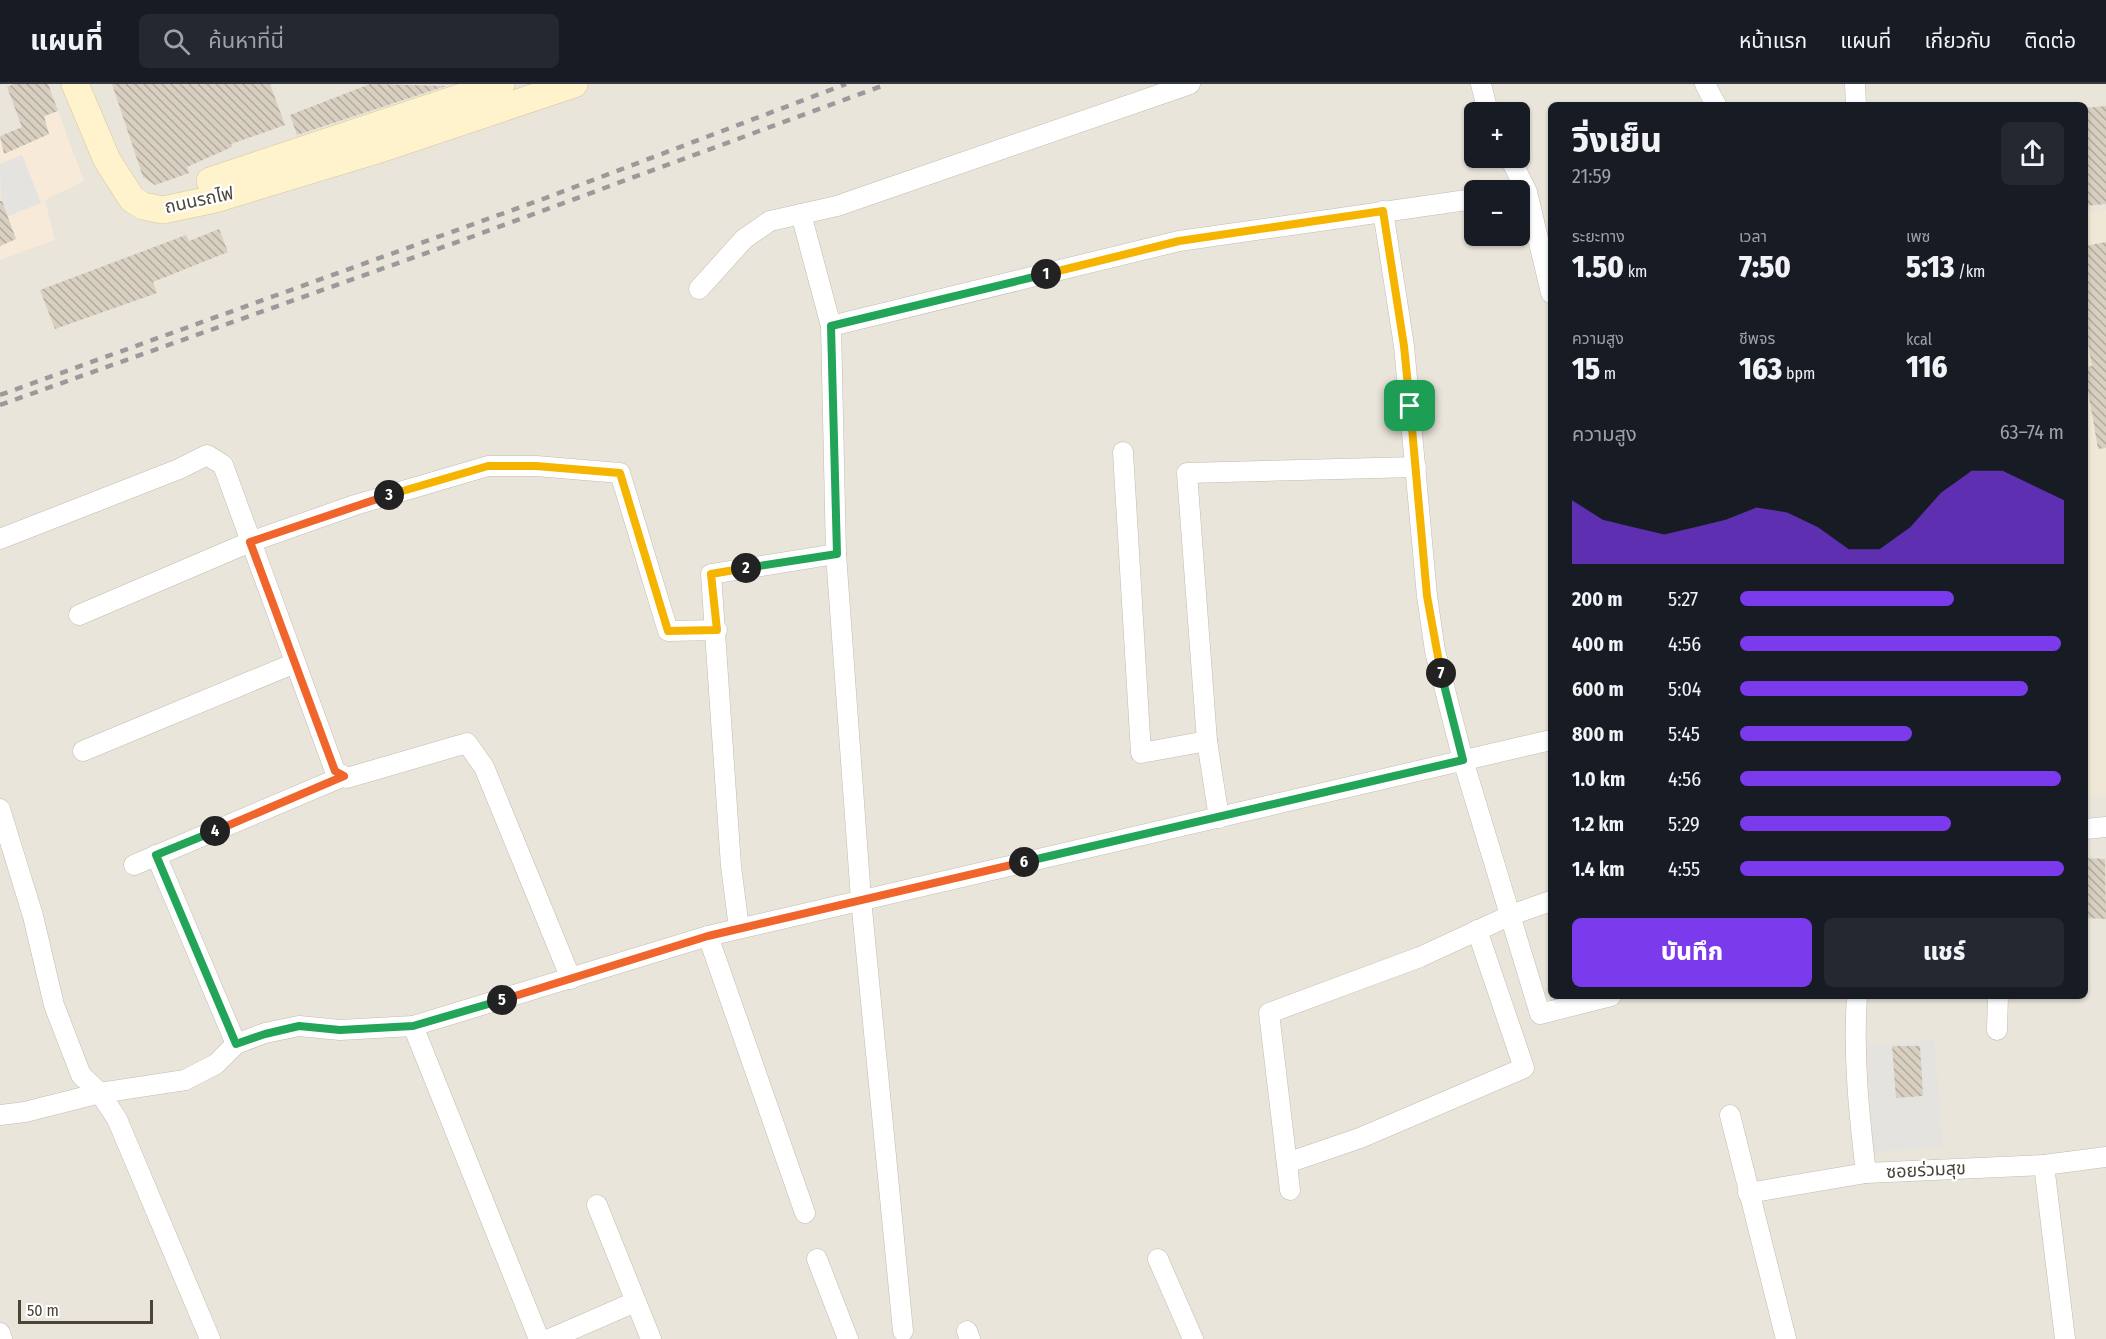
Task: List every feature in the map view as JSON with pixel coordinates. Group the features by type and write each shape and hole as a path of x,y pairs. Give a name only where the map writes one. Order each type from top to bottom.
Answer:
{"street":[{"path":"75,84 107,160"},
{"name":"ถนนรถไฟ","path":"107,160 132,184 145,190 157,192 182,190 501,84"},
{"name":"ถนนรถไฟ","path":"107,160 132,199 143,206 163,210 215,199 574,84"},
{"path":"699,289 754,230 770,221 837,206 1190,84"},
{"path":"1481,84 1486,102"},
{"path":"1705,84 1714,102"},
{"path":"1855,84 1856,102"},
{"path":"831,326 1179,241 1464,200"},
{"path":"1383,211 1404,346 1427,596 1435,651 1463,760 1540,1014 1599,999"},
{"path":"801,214 831,326 837,554 861,899 903,1331"},
{"path":"1530,218 1548,282"},
{"path":"1123,452 1141,753 1207,741"},
{"path":"0,539 179,469 207,455 223,465 335,771 347,778 467,743 484,767 571,979"},
{"path":"79,615 250,542 355,505 488,466 536,466 620,473 668,631 717,630"},
{"path":"1220,818 1207,741 1187,473 1416,467"},
{"path":"739,928 731,866 717,630 711,574 837,554"},
{"path":"83,751 295,663"},
{"path":"0,1114 25,1112 100,1093 184,1080 216,1064 236,1044 265,1034 299,1026 340,1030 413,1026 739,928 1548,741"},
{"path":"134,865 344,776"},
{"path":"0,809 33,916 54,1005 81,1075 100,1093 117,1119 210,1339"},
{"path":"2088,829 2106,827"},
{"path":"156,855 236,1044"},
{"path":"1290,1190 1269,1013 1420,957 1510,915 1548,902"},
{"path":"1287,1163 1360,1138 1524,1068 1477,930"},
{"path":"708,936 805,1213"},
{"path":"1857,999 1855,1026 1857,1102 1866,1173"},
{"path":"1997,1030 1998,999"},
{"path":"413,1026 539,1339"},
{"path":"1730,1115 1786,1339"},
{"name":"ซอยร่วมสุข","path":"1748,1193 1866,1173 2044,1165 2106,1157"},
{"path":"2044,1165 2064,1339"},
{"path":"597,1204 651,1339"},
{"path":"817,1259 848,1339"},
{"path":"1158,1259 1193,1339"},
{"path":"550,1339 635,1302"},
{"path":"0,1333 2,1339"}],"shaded area":[{"path":"0,84 2106,84 2106,1339 0,1339"},
{"path":"58,111 84,181 45,200 55,240 0,260 0,136"},
{"path":"22,155 41,203 1,219 0,164"},
{"path":"2106,210 2106,795 2088,795 2088,213"},
{"path":"1934,1039 1943,1146 1873,1152 1867,1046"}],"building":[{"path":"14,84 48,84 58,111 44,116 49,134 4,154 0,136 22,127 7,87"},
{"path":"112,84 270,84 285,125 231,144 232,147 187,167 189,173 155,185 143,177"},
{"path":"370,84 446,86 297,135 290,115"},
{"path":"2106,106 2106,204 2088,206 2088,108"},
{"path":"0,201 2,201 16,239 0,246"},
{"path":"219,229 228,252 153,282 157,293 55,329 40,290 186,235 189,241"},
{"path":"2106,242 2106,448 2098,449 2088,391 2088,367 2092,366 2088,342 2088,245"},
{"path":"2088,858 2105,859 2106,919 2088,918"},
{"path":"1892,1046 1920,1046 1923,1096 1896,1098"}],"railway":[{"path":"0,395 543,199 846,84"},
{"path":"0,405 474,236 887,84"}],"route":[{"path":"1383,211 1404,346 1410,406 1427,596 1435,651 1463,760 708,936 413,1026 340,1030 299,1026 236,1044 156,855 344,776 335,771 250,542 355,505 488,466 536,466 620,473 668,631 717,630 711,574 837,554 831,326 1179,241 1383,211"}]}
